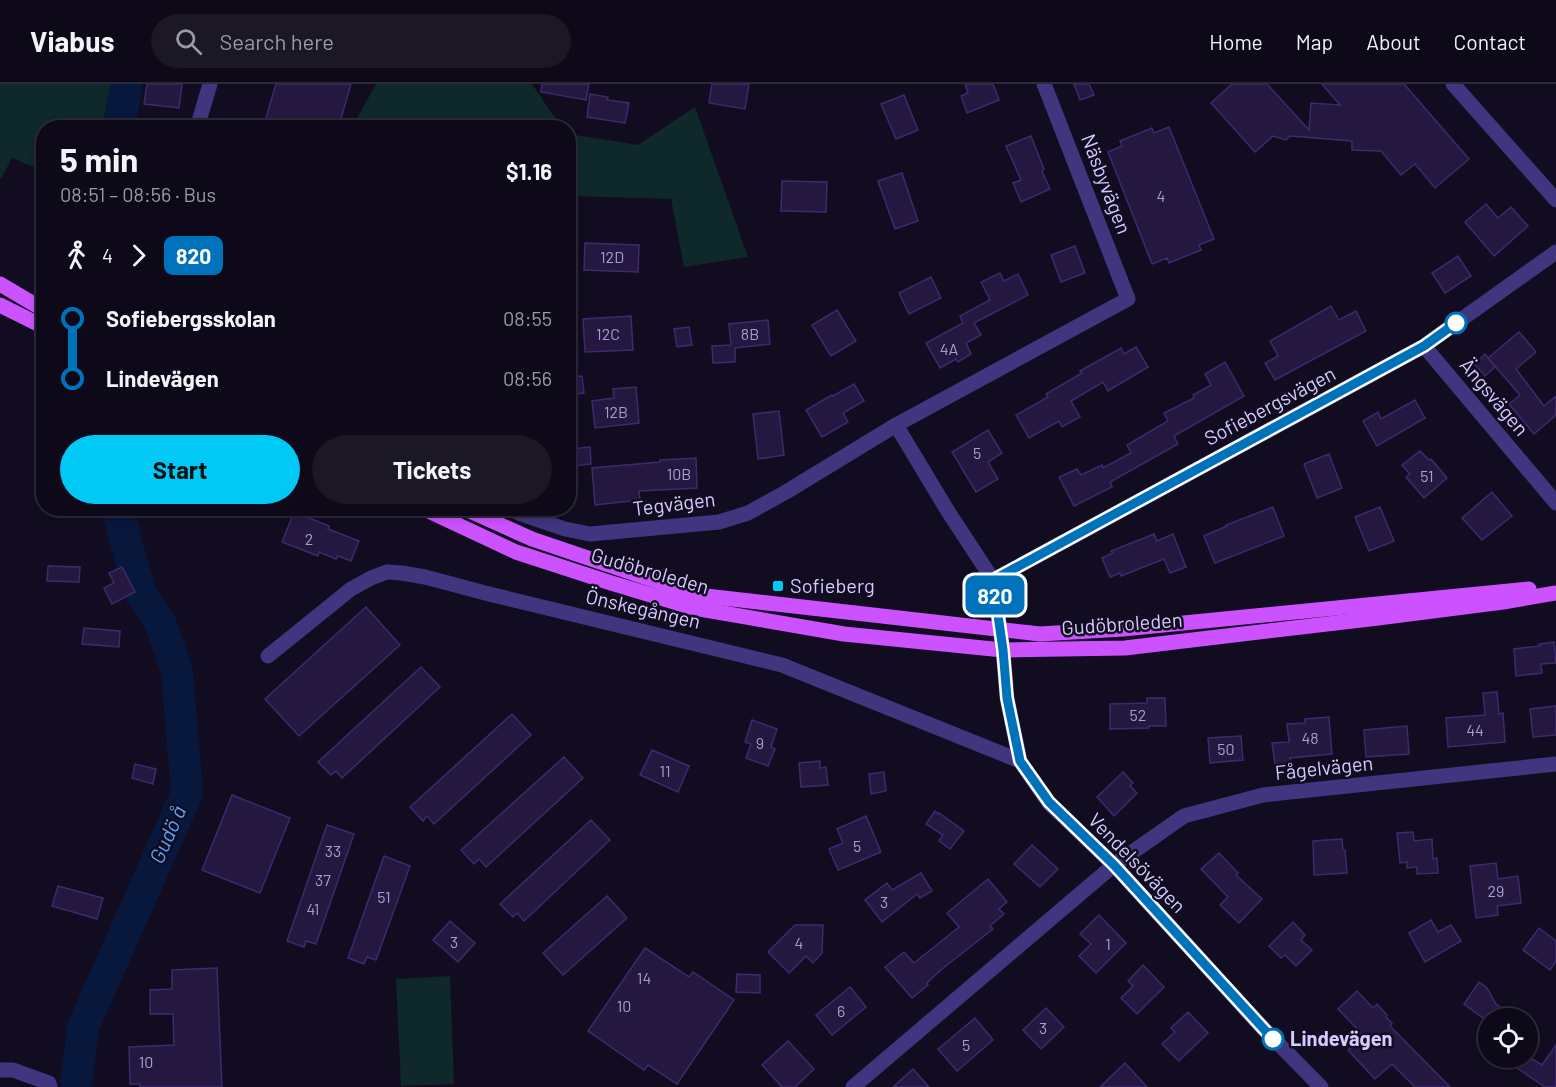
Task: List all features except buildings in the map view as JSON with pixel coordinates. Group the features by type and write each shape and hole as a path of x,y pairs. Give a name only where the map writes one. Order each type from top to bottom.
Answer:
{"main road":[{"path":"0,285 36,305"},
{"path":"0,305 36,323"},
{"name":"Gudöbroleden","path":"439,516 516,552 694,608 844,634 1003,650 1125,648 1503,602 1556,593"},
{"name":"Gudöbroleden","path":"481,516 532,539 697,595 1040,634 1123,629 1556,586"}],"street":[{"path":"199,120 210,84"},
{"name":"Näsbyvägen","path":"1044,84 1128,299"},
{"path":"1453,84 1556,200"},
{"name":"Sofiebergsvägen","path":"993,580 1424,346 1556,252"},
{"name":"Tegvägen","path":"527,516 565,529 590,534 719,522 748,513 896,425 1128,299"},
{"name":"Ängsvägen","path":"1424,346 1556,503"},
{"path":"896,425 993,580 999,630"},
{"name":"Önskegången","path":"268,656 351,589 370,578 387,572 402,573 782,665 1020,761"},
{"name":"Vendelsövägen","path":"999,630 1007,698 1020,761 1049,802 1114,865 1258,1024 1321,1087"},
{"name":"Fågelvägen","path":"1114,865 1184,816 1263,795 1556,764"},
{"path":"853,1087 1114,865"},
{"path":"0,1070 13,1070 49,1083 50,1087"}],"green space":[{"path":"0,84 114,84 110,120 36,120 36,168 12,158 0,179"},
{"path":"376,84 532,84 556,120 356,120"},
{"path":"695,107 748,257 684,267 671,199 576,196 576,135 638,145"},
{"path":"450,976 454,1084 401,1086 396,979"}],"waterway":[{"name":"Gudö å","path":"120,120 127,84"},
{"name":"Gudö å","path":"76,1087 83,1027 187,793 177,671 160,622 140,592 119,516"}],"bus line":[{"name":"820","path":"1273,1039 1114,865 1049,802 1020,761 1007,698 993,580 1424,346 1456,323"}],"place":[{"name":"Sofieberg","path":"778,586"},
{"name":"Lindevägen","path":"1273,1039"}]}
